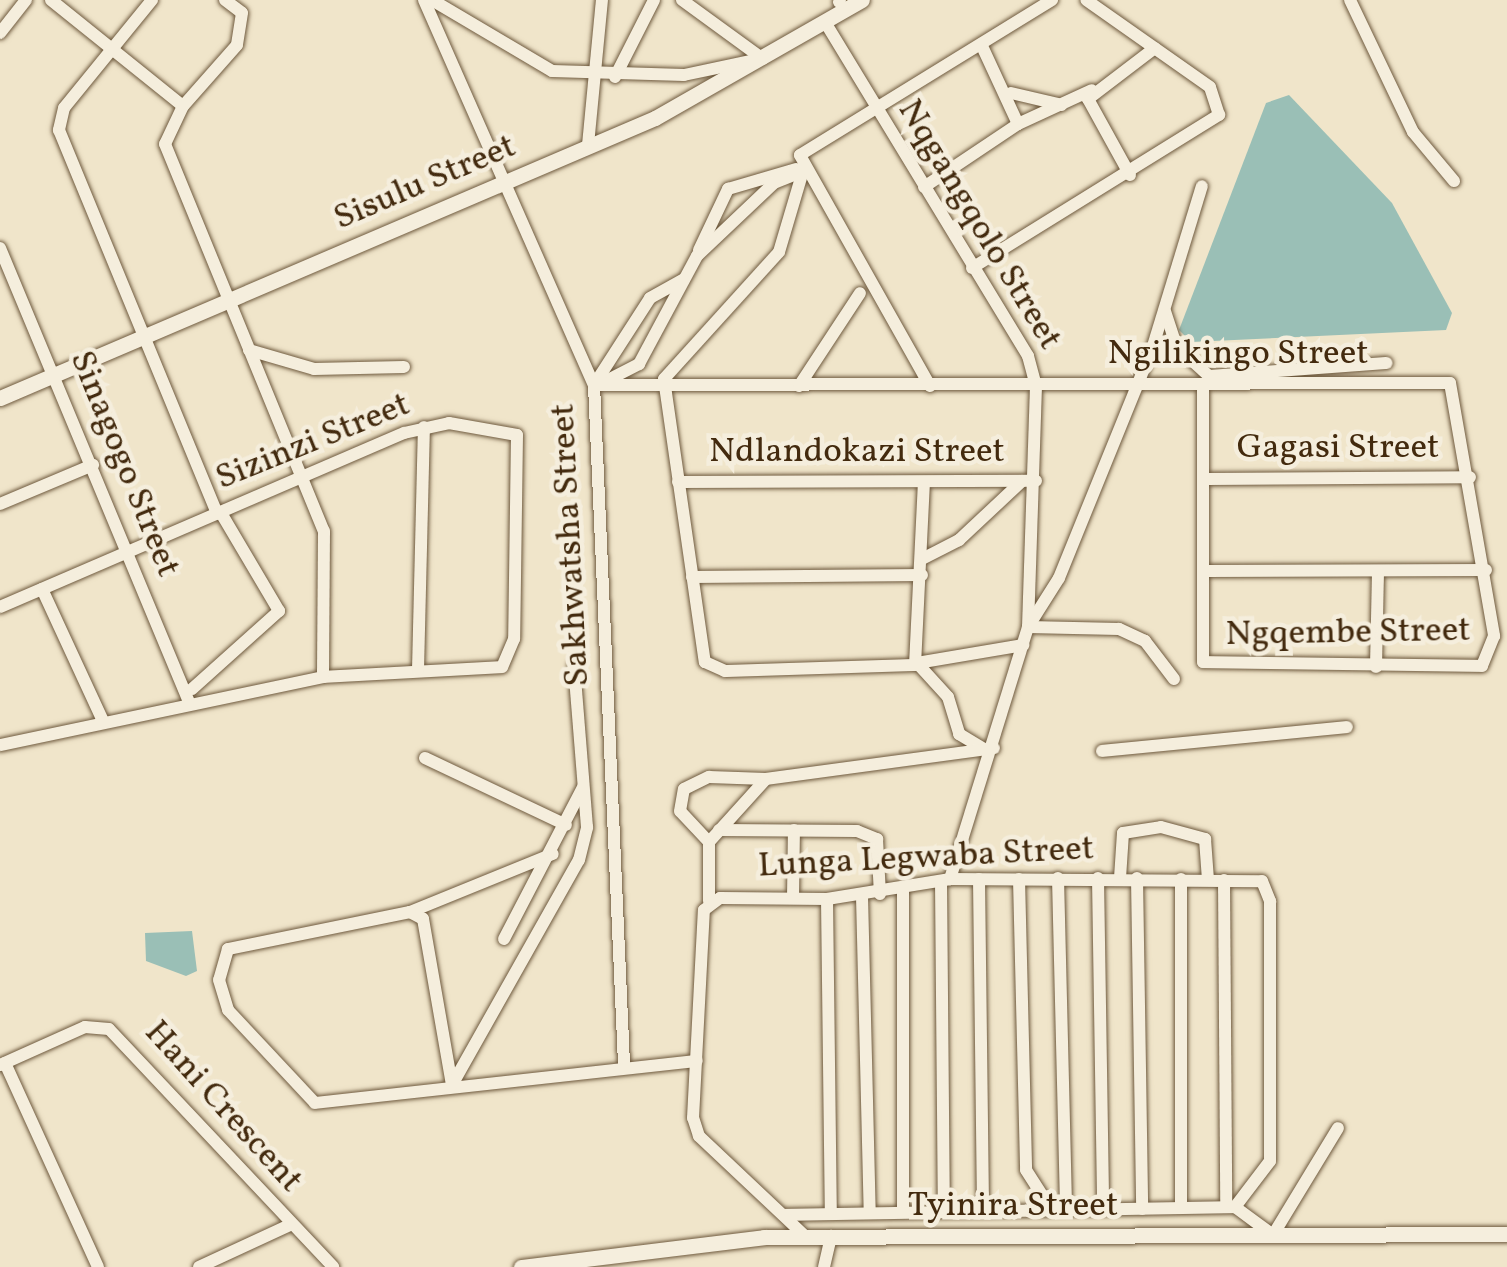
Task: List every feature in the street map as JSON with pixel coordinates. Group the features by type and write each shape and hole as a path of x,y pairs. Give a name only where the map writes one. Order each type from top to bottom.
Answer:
{"street":[{"path":"0,33 26,0"},
{"path":"51,0 183,106"},
{"path":"152,0 110,46 64,108 58,130 219,513 278,611 191,696"},
{"path":"225,0 242,13 236,44 183,106 166,133 168,157 304,476 327,546 323,677"},
{"name":"Sakhwatsha Street","path":"424,0 509,180 594,385 624,1064"},
{"path":"432,0 474,20 512,55 594,75 614,77 763,59"},
{"path":"588,146 602,0"},
{"path":"614,77 654,0"},
{"path":"682,0 763,59"},
{"name":"Sisulu Street","path":"0,398 588,146 763,59 835,8 862,0"},
{"path":"972,268 1202,132 1221,106 1155,48 1086,0"},
{"path":"1350,0 1412,132 1454,181"},
{"path":"1023,645 917,662 899,670 714,669 699,650 666,386 674,360 778,252 803,170 803,147 875,108 1049,1"},
{"name":"Nqgangqolo Street","path":"835,8 875,108 972,268 1036,386 1029,482 1028,627 994,748 945,880 944,1211"},
{"path":"981,44 1011,94 1018,124"},
{"path":"924,187 1018,124 1092,90 1155,48"},
{"path":"1092,90 1090,109 1130,174"},
{"path":"1011,94 1062,105"},
{"path":"594,385 638,364 697,256 728,189 769,170 803,170"},
{"path":"697,256 774,184 803,170"},
{"path":"803,170 930,386"},
{"path":"1028,627 1059,578 1130,385 1164,309 1202,186"},
{"name":"Sinagogo Street","path":"0,248 191,696"},
{"path":"594,385 650,298 683,280"},
{"path":"799,386 860,293"},
{"path":"1164,309 1177,347 1209,376 1386,363"},
{"path":"249,350 314,370 404,367"},
{"name":"Ngilikingo Street","path":"594,385 1450,383"},
{"name":"Ngqembe Street","path":"1203,385 1207,479 1203,662 1482,666 1494,644 1486,570 1450,383"},
{"path":"418,670 424,426"},
{"name":"Sizinzi Street","path":"0,608 424,426 508,427 520,451 512,652 492,670 418,670 323,677 191,696 104,722 0,745"},
{"path":"0,504 94,465"},
{"name":"Gagasi Street","path":"1207,479 1470,478"},
{"name":"Ndlandokazi Street","path":"678,482 1029,482"},
{"path":"924,482 917,662 948,697 959,734 994,748"},
{"path":"922,559 969,532 1029,482"},
{"path":"1206,571 1486,570"},
{"path":"1376,667 1378,572"},
{"path":"692,578 922,575"},
{"path":"42,589 104,722"},
{"path":"1028,627 1118,629 1145,641 1174,679"},
{"path":"452,1085 578,860 585,778 574,666"},
{"path":"1102,751 1347,727"},
{"path":"709,842 680,811 684,789 709,777 766,778 994,748"},
{"path":"425,758 566,825"},
{"path":"504,939 553,854 585,778"},
{"path":"709,901 709,842 766,778"},
{"path":"1120,878 1123,833 1161,827 1205,838 1208,880"},
{"path":"719,830 794,830 876,839 880,894"},
{"path":"793,898 794,830"},
{"path":"553,854 410,912 238,945 218,980 228,1010 315,1104 624,1064 697,1061"},
{"path":"1058,878 1059,1210"},
{"path":"1098,878 1103,1209"},
{"path":"1137,878 1142,1208"},
{"path":"1019,879 1026,1170 1059,1210"},
{"path":"1180,1208 1182,879"},
{"name":"Lunga Legwaba Street","path":"805,1236 699,1136 697,1061 709,901 862,896 945,880 1262,881 1270,901 1270,1162 1231,1207"},
{"path":"979,880 983,1210"},
{"path":"1224,880 1231,1207"},
{"path":"903,888 903,1212"},
{"path":"862,896 870,1213"},
{"path":"827,899 831,1214"},
{"path":"410,912 423,920 452,1085"},
{"name":"Hani Crescent","path":"2,1064 85,1027 109,1029 333,1267"},
{"path":"2,1064 98,1267"},
{"path":"785,1216 1231,1207 1273,1235 1338,1128"},
{"name":"Hani Crescent","path":"199,1267 290,1225"},
{"name":"Tyinira Street","path":"522,1267 805,1236 1507,1234"},
{"path":"824,1267 831,1236"}],"water":[{"path":"1289,95 1392,203 1452,313 1446,330 1191,342 1179,330 1266,103"},
{"path":"192,931 197,971 186,976 146,961 145,933"}]}
